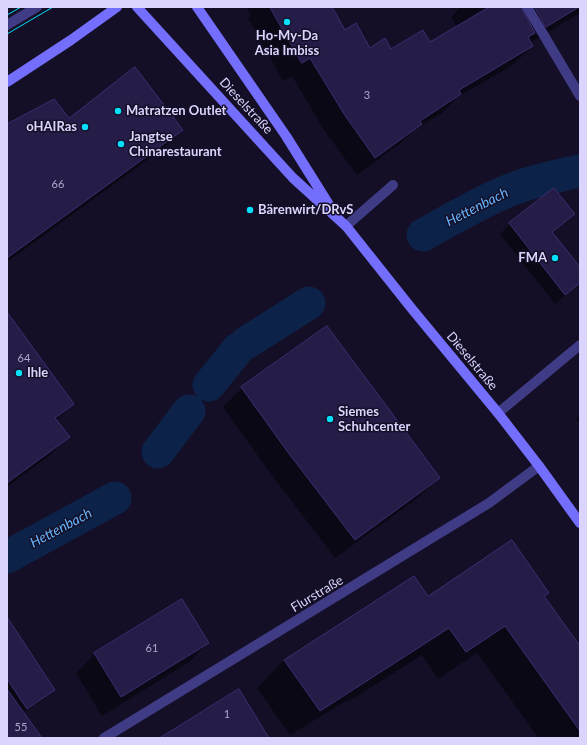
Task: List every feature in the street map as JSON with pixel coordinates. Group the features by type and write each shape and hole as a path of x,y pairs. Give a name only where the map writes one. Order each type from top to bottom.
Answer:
{"main road":[{"path":"7,82 72,40 117,7"},
{"name":"Dieselstraße","path":"137,7 293,178 342,223"},
{"name":"Dieselstraße","path":"197,7 286,136 342,223 498,414 539,466 580,523"}],"street":[{"path":"7,25 37,7"},
{"path":"526,7 580,96"},
{"path":"342,223 393,185"},
{"path":"498,414 580,345"},
{"name":"Flurstraße","path":"111,736 489,503 539,466"}],"building":[{"path":"270,7 332,7 345,30 356,23 370,48 385,38 391,49 423,30 430,42 489,7 521,7 535,33 528,37 533,46 459,90 461,94 420,121 422,124 375,158 344,114 310,58 302,63"},
{"path":"535,7 579,7 546,27"},
{"path":"135,67 183,130 7,258 7,124 54,99 69,118"},
{"path":"554,188 575,214 552,232 580,267 580,283 565,295 509,223"},
{"path":"7,312 74,404 55,418 70,437 7,483"},
{"name":"Siemes Schuhcenter","path":"327,326 440,478 355,540 287,451 241,387"},
{"path":"512,540 549,593 544,596 580,646 580,731 505,626 466,652 449,628 320,711 284,660 414,576 428,596"},
{"path":"182,599 209,643 121,697 94,653"},
{"path":"7,617 55,690 27,709 7,679"},
{"path":"7,689 42,738 7,738"},
{"path":"239,689 269,738 160,738"}],"waterway":[{"name":"Hettenbach","path":"423,235 474,207 514,188 580,171"},
{"name":"Hettenbach","path":"246,343 309,303"},
{"name":"Hettenbach","path":"209,385 238,349"},
{"name":"Hettenbach","path":"158,452 189,411"},
{"name":"Hettenbach","path":"7,557 115,498"}],"tram line":[{"path":"7,15 21,7"},
{"path":"7,34 53,7"}],"place":[{"name":"Ho-My-Da Asia Imbiss","path":"287,22"},
{"name":"Matratzen Outlet","path":"118,111"},
{"name":"oHAIRas","path":"85,127"},
{"name":"Jangtse Chinarestaurant","path":"121,144"},
{"name":"Bärenwirt/DRvS","path":"250,210"},
{"name":"FMA","path":"555,258"},
{"name":"Ihle","path":"19,373"},
{"name":"Siemes Schuhcenter","path":"330,419"}]}
